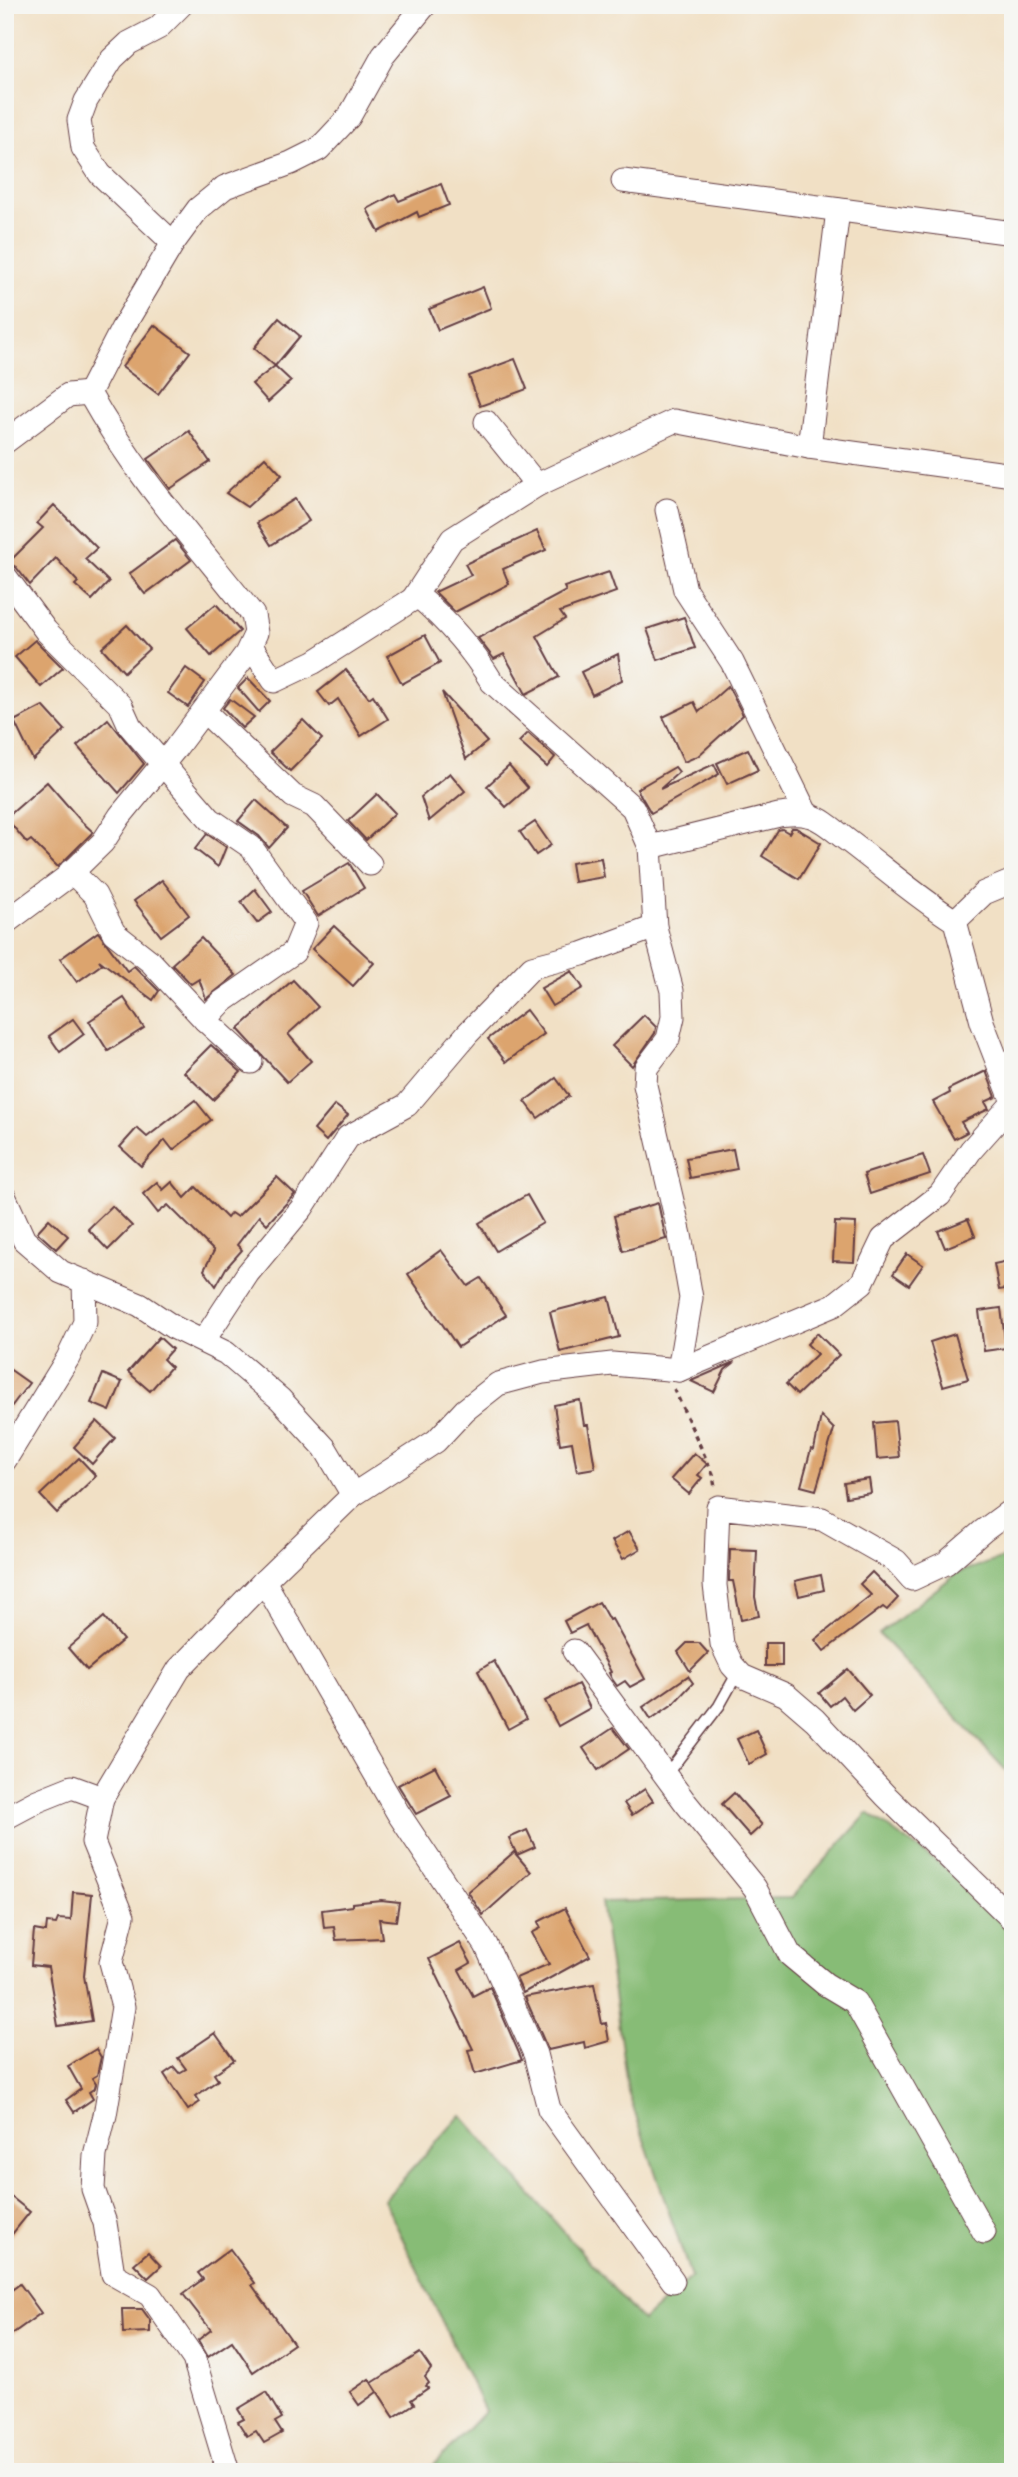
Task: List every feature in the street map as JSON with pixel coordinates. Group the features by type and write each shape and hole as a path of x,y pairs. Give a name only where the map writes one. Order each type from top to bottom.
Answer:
{"street":[{"path":"173,243 100,174 83,148 79,120 86,101 112,59 129,43 158,28 180,9 181,5"},
{"path":"89,393 122,329 173,243 198,209 225,187 291,163 320,149 349,117 383,56 425,5"},
{"path":"624,181 1013,233"},
{"path":"809,447 838,210"},
{"path":"5,442 68,396 89,393"},
{"path":"5,923 67,877 103,842 120,816 204,711 251,646 256,633 253,615 147,484 110,431 89,393"},
{"path":"413,599 452,539 537,485 674,421 809,447 1013,475"},
{"path":"486,422 537,485"},
{"path":"667,510 685,590 732,662 807,815"},
{"path":"5,576 46,631 121,706 130,726 210,819 250,847 306,923 295,952 222,1002 205,1020"},
{"path":"251,646 274,681 314,662 418,596 443,617 492,682 633,808 650,847 655,927 672,991 673,1017 668,1039 646,1069 645,1086 680,1235 691,1298 679,1370"},
{"path":"204,711 293,796 314,806 370,863"},
{"path":"228,2472 194,2359 150,2295 113,2274 106,2223 93,2189 95,2155 105,2115 123,2007 111,1962 123,1916 93,1842 102,1798 179,1669 264,1581 353,1495 436,1441 465,1410 498,1384 543,1372 612,1364 679,1370 834,1305 862,1283 883,1240 940,1195 971,1150 1013,1103 982,1022 955,921 929,904 878,862 812,816 797,813 650,847"},
{"path":"71,871 95,895 114,933 151,962 205,1020 251,1062"},
{"path":"955,921 984,893 1013,881"},
{"path":"204,1340 248,1273 302,1208 348,1137 407,1105 467,1033 532,967 582,954 655,927"},
{"path":"5,1198 24,1240 61,1272 140,1305 173,1327 204,1340 226,1353 280,1399 325,1448 353,1495"},
{"path":"5,1461 68,1358 85,1322 84,1281"},
{"path":"1013,1509 946,1563 912,1579 896,1561 822,1519 718,1507 716,1597 722,1644 738,1672 786,1695 816,1720 885,1795 1013,1920"},
{"path":"264,1581 398,1813 486,1945 535,2054 549,2109 673,2281"},
{"path":"574,1651 665,1775 755,1888 790,1955 824,1984 855,2002 984,2232"},
{"path":"5,1818 72,1787 102,1798"}],"lane":[{"path":"665,1775 719,1706 738,1672"}],"path":[{"path":"679,1370 674,1392 713,1474 718,1507"}],"green space":[{"path":"1013,1555 1013,1778 879,1634 957,1573"},
{"path":"868,1813 1013,1916 1013,2472 427,2472 485,2411 384,2200 461,2115 642,2321 691,2277 628,2092 601,1902 791,1898"}],"building":[{"path":"441,184 449,205 419,217 417,212 379,232 367,209 395,194 399,201"},
{"path":"483,287 491,308 438,330 429,309"},
{"path":"279,318 300,336 275,366 254,348"},
{"path":"154,325 190,352 158,394 122,367"},
{"path":"515,359 527,389 480,406 469,376"},
{"path":"275,366 291,381 268,402 252,384"},
{"path":"189,431 210,462 170,489 148,459"},
{"path":"265,457 282,475 247,507 226,493"},
{"path":"295,499 309,521 271,545 257,523"},
{"path":"54,505 97,548 85,559 109,582 92,600 75,585 78,582 56,558 30,585 16,567 8,563 43,528 37,523"},
{"path":"537,531 546,550 503,569 509,584 455,612 435,592 471,575 465,564"},
{"path":"175,540 191,560 145,594 129,574"},
{"path":"609,572 616,592 560,612 565,619 537,636 559,677 526,694 504,654 494,659 478,638 566,591 564,587"},
{"path":"216,604 240,631 211,656 187,628"},
{"path":"684,617 695,648 658,660 647,629"},
{"path":"127,625 149,649 124,672 102,648"},
{"path":"425,635 440,663 402,684 387,656"},
{"path":"35,640 63,668 41,687 15,657"},
{"path":"618,654 622,680 592,695 581,672"},
{"path":"186,668 205,682 188,707 168,693"},
{"path":"346,670 369,698 373,695 388,719 361,736 338,699 329,706 318,692"},
{"path":"248,678 270,701 259,712 238,688"},
{"path":"728,686 743,715 698,756 684,762 663,717 694,702 699,712"},
{"path":"442,692 487,742 466,759"},
{"path":"230,699 254,717 242,728 223,708"},
{"path":"43,706 65,730 33,760 14,721"},
{"path":"108,719 144,764 119,793 77,746"},
{"path":"303,720 322,739 290,771 270,752"},
{"path":"528,733 555,757 547,767 519,742"},
{"path":"748,749 758,770 727,784 717,763"},
{"path":"714,764 719,774 651,813 637,789 675,767 679,772 660,789"},
{"path":"509,766 528,788 506,807 487,786"},
{"path":"450,773 465,791 429,821 421,797"},
{"path":"47,782 93,832 58,867 31,840 27,843 6,818"},
{"path":"377,794 395,813 366,840 348,821"},
{"path":"256,800 287,828 269,848 259,836 238,821"},
{"path":"535,822 551,845 536,855 520,832"},
{"path":"792,828 821,843 799,879 762,856 778,830 789,833"},
{"path":"207,834 226,847 218,867 195,849"},
{"path":"601,858 604,877 574,882 571,863"},
{"path":"349,863 364,888 318,916 302,891"},
{"path":"162,880 189,915 161,936 134,901"},
{"path":"255,889 272,912 257,923 241,902"},
{"path":"334,926 374,963 353,986 312,949"},
{"path":"98,932 127,971 134,966 159,991 153,1000 99,960 102,964 77,982 60,959"},
{"path":"201,938 236,975 206,999 199,979 191,984 172,964"},
{"path":"572,971 583,988 552,1006 541,988"},
{"path":"293,980 318,1007 288,1034 311,1061 287,1082 238,1029"},
{"path":"124,998 144,1028 108,1051 89,1021"},
{"path":"526,1010 544,1034 506,1062 488,1039"},
{"path":"644,1015 656,1027 655,1033 632,1066 612,1046"},
{"path":"73,1019 84,1034 60,1052 49,1036"},
{"path":"211,1045 241,1072 213,1100 184,1072"},
{"path":"986,1071 996,1097 985,1102 989,1109 961,1122 967,1132 954,1139 933,1102 950,1093 949,1089"},
{"path":"556,1078 569,1096 538,1118 525,1101"},
{"path":"195,1100 211,1120 173,1150 165,1140 141,1166 120,1147 137,1128 147,1137"},
{"path":"335,1105 348,1115 326,1141 314,1130"},
{"path":"733,1149 737,1169 690,1178 686,1158"},
{"path":"923,1155 930,1174 870,1194 864,1174"},
{"path":"277,1177 295,1194 267,1224 259,1216 237,1245 242,1250 226,1268 216,1286 204,1270 214,1251 168,1205 158,1213 143,1194 157,1182 163,1190 172,1182 185,1198 196,1187 227,1218 231,1213 237,1217"},
{"path":"527,1195 543,1223 496,1251 479,1223"},
{"path":"658,1203 666,1239 623,1251 614,1216"},
{"path":"112,1206 132,1226 108,1250 88,1229"},
{"path":"49,1219 68,1236 56,1249 37,1232"},
{"path":"968,1219 975,1236 945,1248 938,1231"},
{"path":"835,1222 856,1223 854,1262 833,1261"},
{"path":"441,1250 468,1286 481,1278 506,1315 458,1347 408,1274"},
{"path":"907,1254 923,1265 909,1285 893,1274"},
{"path":"1013,1260 1013,1288 999,1290 994,1264"},
{"path":"609,1297 619,1337 560,1352 550,1312"},
{"path":"1001,1308 1006,1348 984,1351 979,1311"},
{"path":"817,1333 839,1355 797,1395 786,1384 817,1354 807,1344"},
{"path":"955,1334 968,1379 943,1386 930,1342"},
{"path":"159,1337 172,1349 163,1359 171,1367 150,1391 128,1372"},
{"path":"735,1362 725,1370 714,1392 691,1381"},
{"path":"5,1366 29,1383 5,1415"},
{"path":"103,1374 122,1382 110,1411 91,1403"},
{"path":"580,1400 584,1425 588,1425 595,1468 577,1471 572,1442 560,1444 554,1405"},
{"path":"821,1416 834,1429 816,1490 801,1486 811,1449 814,1450"},
{"path":"97,1421 115,1438 92,1464 74,1447"},
{"path":"895,1421 899,1457 877,1459 874,1423"},
{"path":"694,1453 707,1464 698,1475 702,1478 689,1494 671,1479"},
{"path":"79,1458 96,1476 57,1513 40,1495"},
{"path":"869,1479 871,1493 846,1497 844,1483"},
{"path":"629,1531 640,1549 623,1559 612,1541"},
{"path":"730,1549 757,1550 755,1597 759,1616 741,1620 733,1581 729,1581"},
{"path":"872,1572 898,1598 887,1610 883,1607 824,1651 815,1640 871,1595 860,1584"},
{"path":"821,1575 824,1590 799,1596 795,1581"},
{"path":"599,1602 609,1620 612,1619 645,1679 630,1687 625,1681 617,1686 612,1679 609,1673 611,1672 586,1625 570,1633 564,1621"},
{"path":"104,1617 123,1640 87,1670 68,1648"},
{"path":"687,1643 699,1643 708,1653 690,1671 678,1652"},
{"path":"765,1643 782,1643 782,1666 765,1666"},
{"path":"494,1661 526,1719 508,1729 478,1671"},
{"path":"848,1669 870,1695 853,1710 842,1696 830,1706 819,1693"},
{"path":"688,1676 693,1683 673,1704 651,1719 643,1707"},
{"path":"578,1684 590,1708 558,1726 545,1701"},
{"path":"613,1728 629,1749 598,1770 583,1748"},
{"path":"756,1730 767,1754 749,1764 737,1739"},
{"path":"435,1766 451,1796 416,1814 398,1785"},
{"path":"645,1789 653,1801 632,1815 624,1803"},
{"path":"734,1793 762,1825 750,1836 722,1804"},
{"path":"527,1830 535,1847 517,1855 509,1838"},
{"path":"514,1852 531,1872 483,1915 468,1892"},
{"path":"73,1892 92,1894 84,1976 92,2021 58,2026 48,1967 31,1965 34,1930 46,1932 47,1923 56,1924 58,1919 71,1920"},
{"path":"381,1900 399,1902 396,1921 379,1919 382,1938 336,1940 334,1927 324,1928 322,1910"},
{"path":"565,1908 590,1956 523,1993 516,1978 549,1964 532,1933 541,1928 538,1922"},
{"path":"460,1943 471,1963 459,1970 473,1996 490,1987 522,2060 475,2074 468,2050 473,2049 429,1959"},
{"path":"594,1984 602,2024 606,2023 609,2041 585,2048 584,2042 548,2050 525,1997"},
{"path":"215,2033 234,2060 214,2074 218,2080 196,2096 200,2102 188,2110 164,2074 174,2067 179,2073 186,2069 178,2058"},
{"path":"96,2049 101,2057 97,2075 92,2078 96,2084 95,2088 89,2092 93,2099 74,2112 66,2100 81,2089 68,2066"},
{"path":"5,2192 30,2212 5,2243"},
{"path":"230,2249 294,2344 253,2372 232,2341 208,2357 198,2340 211,2330 183,2294 203,2279 198,2273"},
{"path":"148,2252 161,2266 148,2278 134,2264"},
{"path":"20,2284 41,2313 5,2339 5,2295"},
{"path":"122,2309 142,2309 150,2320 150,2332 123,2333"},
{"path":"420,2353 431,2369 425,2377 429,2383 426,2386 428,2388 411,2400 414,2404 394,2417 372,2383"},
{"path":"369,2379 377,2392 359,2405 350,2392"},
{"path":"266,2392 282,2418 275,2422 282,2433 264,2443 256,2431 247,2436 238,2422 244,2419 238,2409"}]}
